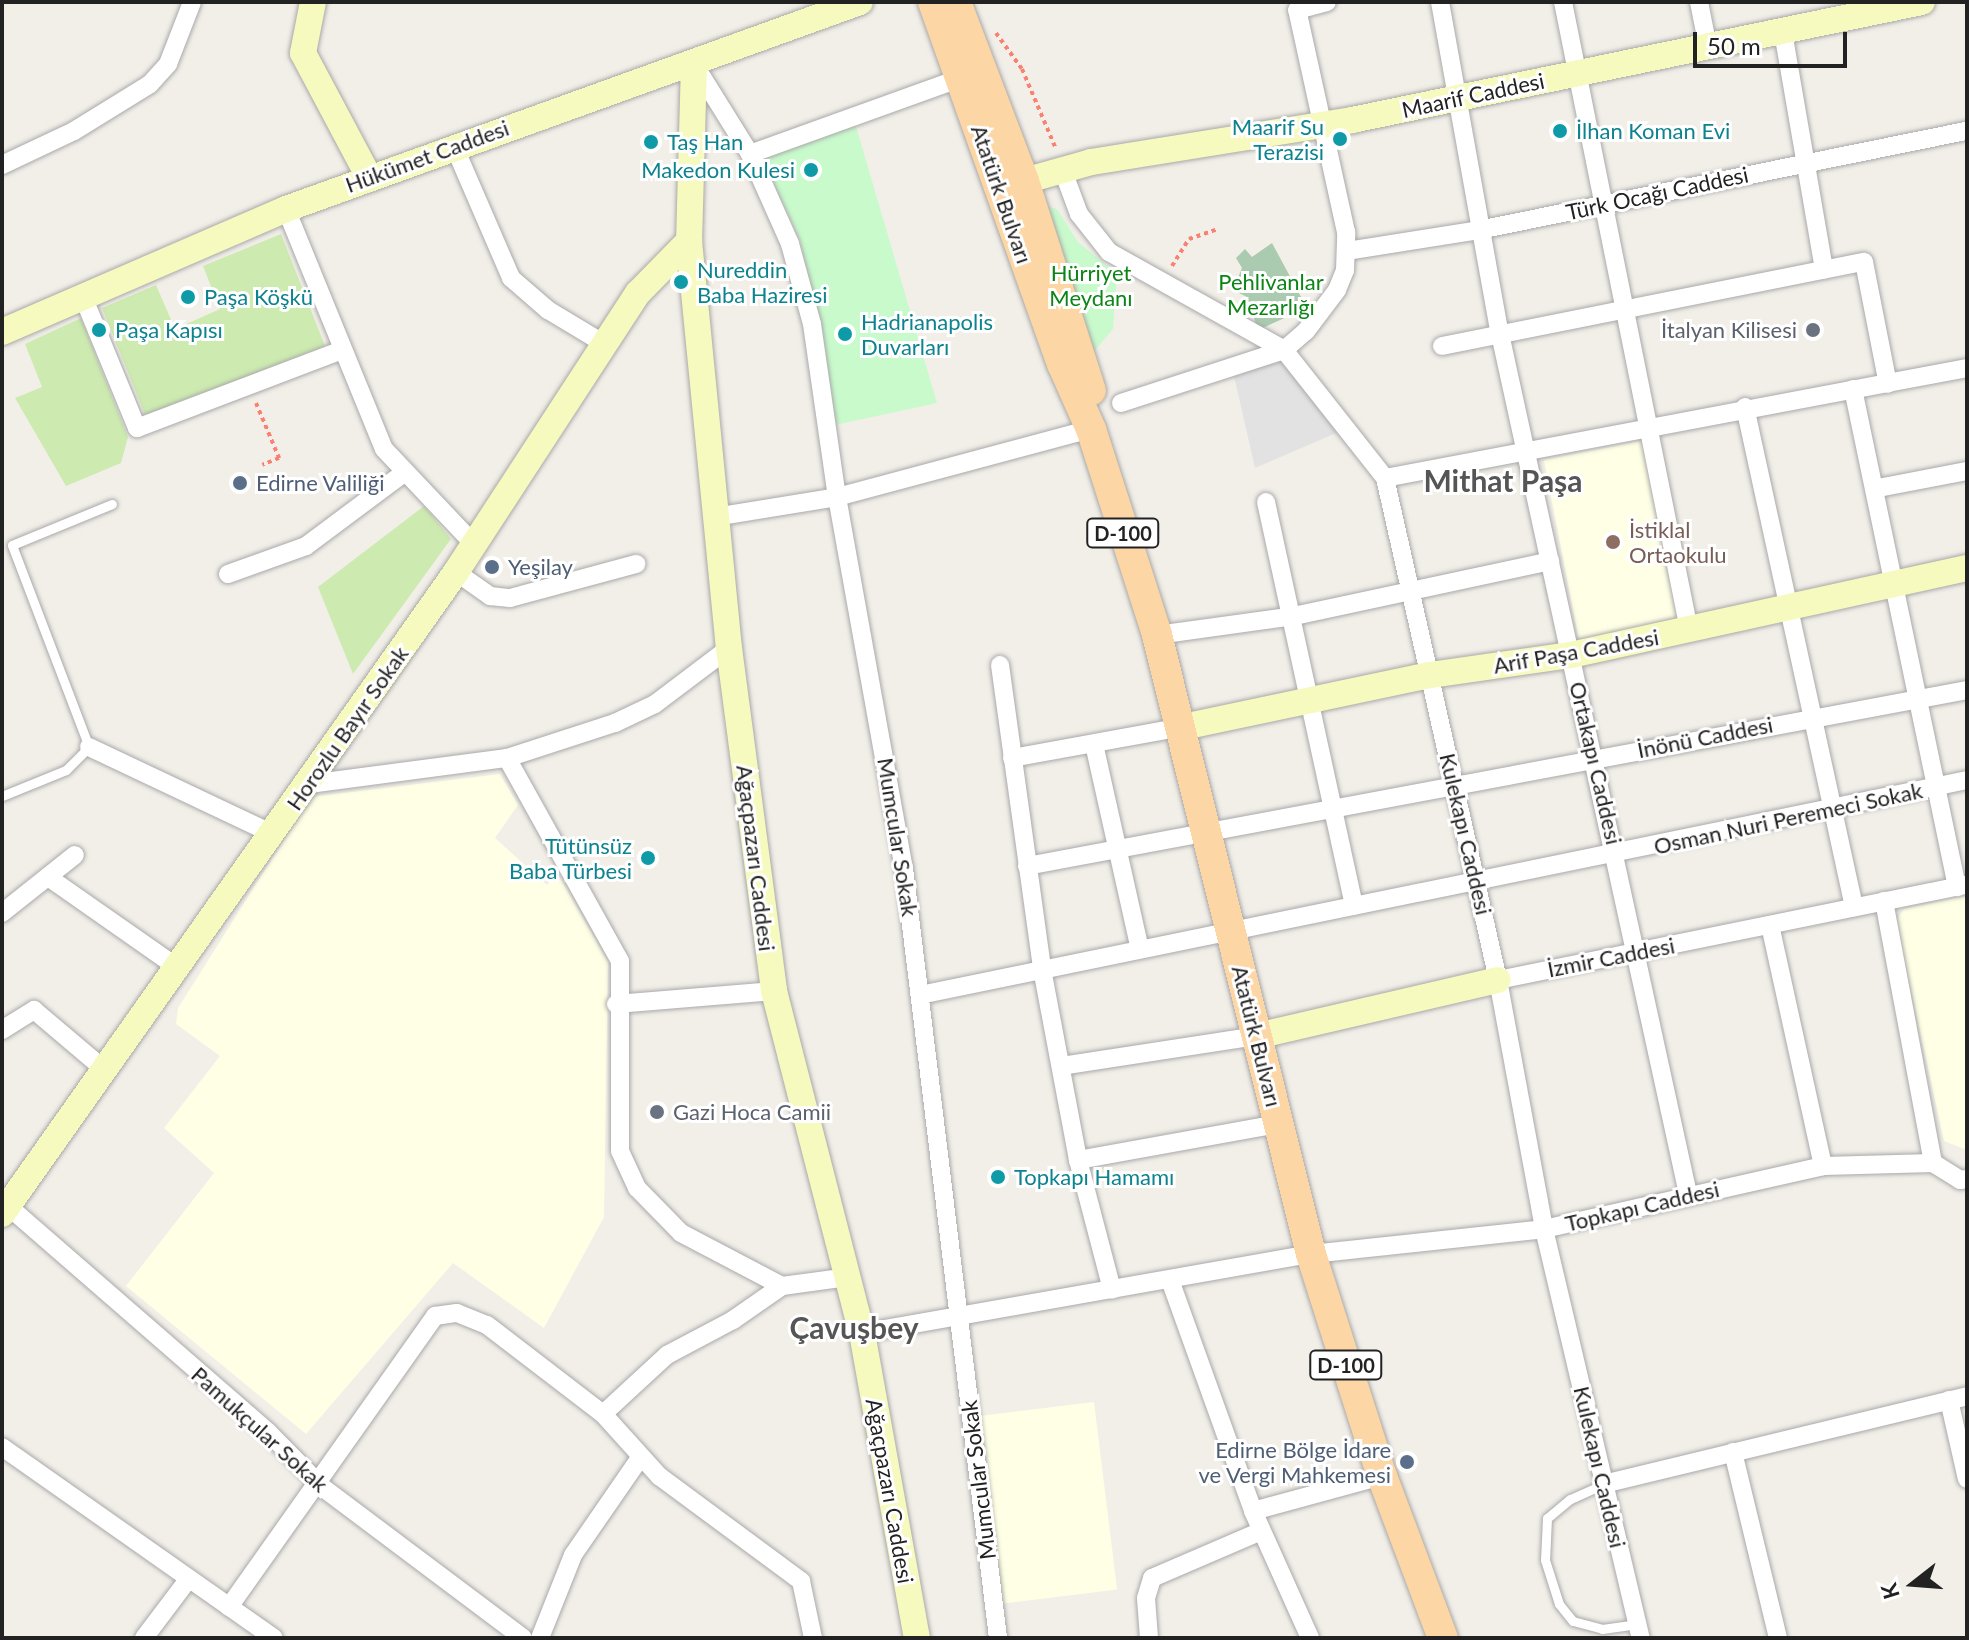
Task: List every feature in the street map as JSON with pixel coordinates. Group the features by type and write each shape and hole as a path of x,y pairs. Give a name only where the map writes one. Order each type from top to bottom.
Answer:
{"main road":[{"name":"Atatürk Bulvarı","path":"933,2 961,78 1012,185"},
{"name":"Atatürk Bulvarı","path":"956,2 1012,185 1090,388 1091,429 1183,727 1311,1254 1382,1476 1443,1638"}],"street":[{"path":"2,165 74,131 150,84 168,64 192,2"},
{"path":"313,2 303,53 369,177"},
{"name":"Hükümet Caddesi","path":"2,332 82,294 369,177 694,64 860,2"},
{"path":"1121,403 1284,350 1306,331 1337,290 1347,251 1297,10 1327,2"},
{"name":"Ortakapı Caddesi","path":"1440,2 1455,100 1500,334 1528,451 1592,758 1618,854 1688,1194"},
{"path":"1563,2 1689,630"},
{"path":"1699,2 1708,47"},
{"name":"Maarif Caddesi","path":"1012,185 1063,171 1455,100 1922,2"},
{"path":"1783,32 1824,269"},
{"name":"Mumcular Sokak","path":"694,64 750,154 790,244 812,324 837,497 904,868 998,1638"},
{"name":"Ağaçpazarı Caddesi","path":"694,64 689,241 729,648 774,991 862,1333 917,1638"},
{"path":"750,154 961,78"},
{"name":"Türk Ocağı Caddesi","path":"1347,251 1479,230 1967,131"},
{"path":"454,146 511,278 548,310 603,343"},
{"name":"Kulekapı Caddesi","path":"1063,171 1089,230 1109,252 1284,350 1385,478 1498,980 1544,1229 1640,1631"},
{"path":"286,209 340,351 384,449 473,543"},
{"name":"Horozlu Bayır Sokak","path":"5,1210 456,572 638,293 689,241"},
{"path":"1442,346 1864,262 1888,384"},
{"path":"82,294 137,428 340,351"},
{"path":"1385,478 1650,430 1745,407 1967,368"},
{"path":"1853,389 1878,488 1918,699 1962,886"},
{"path":"1745,407 1810,717 1854,907"},
{"path":"715,517 837,497 1091,429"},
{"path":"1878,488 1967,471"},
{"path":"228,574 306,546 404,473"},
{"path":"1266,502 1312,698 1354,906"},
{"path":"1157,635 1294,616 1410,587 1550,561"},
{"path":"456,572 490,596 510,598 636,564"},
{"name":"Arif Paşa Caddesi","path":"1183,727 1430,675 1571,655 1689,630 1787,604 1967,568"},
{"path":"309,784 507,758 615,723 655,704 729,648"},
{"path":"1000,665 1042,969 1078,1160 1112,1290"},
{"name":"İnönü Caddesi","path":"1027,866 1454,783 1967,690"},
{"path":"1012,758 1183,727"},
{"path":"1094,744 1140,949"},
{"path":"89,747 273,834"},
{"path":"507,758 620,961 616,1004 620,1151 637,1188 681,1233 782,1286"},
{"name":"Osman Nuri Peremeci Sokak","path":"920,995 1967,780"},
{"path":"2,913 75,855"},
{"path":"48,877 178,968"},
{"name":"İzmir Caddesi","path":"1257,1036 1498,980 1962,886"},
{"path":"1884,901 1933,1163"},
{"path":"1770,925 1823,1166"},
{"path":"616,1004 774,991"},
{"path":"2,1030 34,1010 105,1070"},
{"path":"1061,1066 1257,1036"},
{"path":"1078,1160 1278,1124"},
{"name":"Topkapı Caddesi","path":"862,1333 959,1320 1311,1254 1544,1229 1688,1194 1823,1166 1933,1163 1960,1180 1967,1179"},
{"name":"Pamukçular Sokak","path":"5,1210 268,1432 316,1481 523,1638"},
{"path":"603,1414 667,1355 733,1320 782,1286 849,1277"},
{"path":"1170,1280 1253,1511 1310,1638"},
{"path":"229,1607 435,1316 457,1313 487,1325 603,1414 640,1458 801,1581 813,1638"},
{"path":"1604,1484 1958,1398 1967,1479"},
{"path":"2,1447 187,1581 274,1638"},
{"path":"1733,1452 1778,1638"},
{"path":"540,1638 573,1555 640,1458"},
{"path":"1253,1511 1382,1476"},
{"path":"1149,1638 1146,1598 1152,1578 1261,1531"},
{"path":"144,1638 187,1581"}],"lane":[{"path":"2,796 66,770 89,747 12,545 112,504"},
{"path":"1604,1484 1570,1499 1547,1518 1545,1560 1559,1604 1573,1621 1602,1629 1640,1631"}],"path":[{"path":"991,27 1022,69 1063,171"},
{"path":"1164,283 1189,239 1218,229"},
{"path":"249,386 279,458 262,465"}],"shaded area":[{"path":"1281,356 1341,431 1255,468 1234,376"},
{"name":"İstiklal Ortaokulu","path":"1647,440 1682,623 1579,643 1544,460"},
{"path":"500,774 518,805 495,838 547,885 557,873 608,962 604,1217 544,1328 453,1263 306,1434 126,1286 214,1173 164,1128 220,1056 176,1024 178,1008 311,797"},
{"path":"1967,896 1967,1150 1944,1141 1896,921 1904,909"},
{"path":"1094,1402 1117,1590 1003,1604 980,1416"}],"green space":[{"path":"855,123 937,403 835,425 800,240 761,156"},
{"name":"Hürriyet Meydanı","path":"1033,202 1057,209 1078,242 1117,274 1113,329 1090,356"},
{"path":"281,234 325,346 146,417 102,308 156,285 175,329 220,309 203,266"},
{"name":"Pehlivanlar Mezarlığı","path":"1272,243 1307,308 1258,330 1247,297 1233,290 1242,268 1236,258 1245,249 1252,257"},
{"path":"81,318 128,437 121,463 66,486 15,398 42,387 25,344"},
{"path":"424,506 451,539 353,674 318,587"}],"place":[{"name":"İlhan Koman Evi","path":"1560,131"},
{"name":"Maarif Su Terazisi","path":"1340,139"},
{"name":"Taş Han","path":"651,142"},
{"name":"Makedon Kulesi","path":"811,170"},
{"name":"Nureddin Baba Haziresi","path":"681,282"},
{"name":"Paşa Köşkü","path":"188,297"},
{"name":"Paşa Kapısı","path":"99,330"},
{"name":"İtalyan Kilisesi","path":"1813,330"},
{"name":"Hadrianapolis Duvarları","path":"845,334"},
{"name":"Edirne Valiliği","path":"240,483"},
{"name":"İstiklal Ortaokulu","path":"1613,542"},
{"name":"Yeşilay","path":"492,567"},
{"name":"Tütünsüz Baba Türbesi","path":"648,858"},
{"name":"Gazi Hoca Camii","path":"657,1112"},
{"name":"Topkapı Hamamı","path":"998,1177"},
{"name":"Edirne Bölge İdare ve Vergi Mahkemesi","path":"1407,1462"}],"district":[{"name":"Mithat Paşa","path":"1503,480"},
{"name":"Çavuşbey","path":"854,1327"}]}
